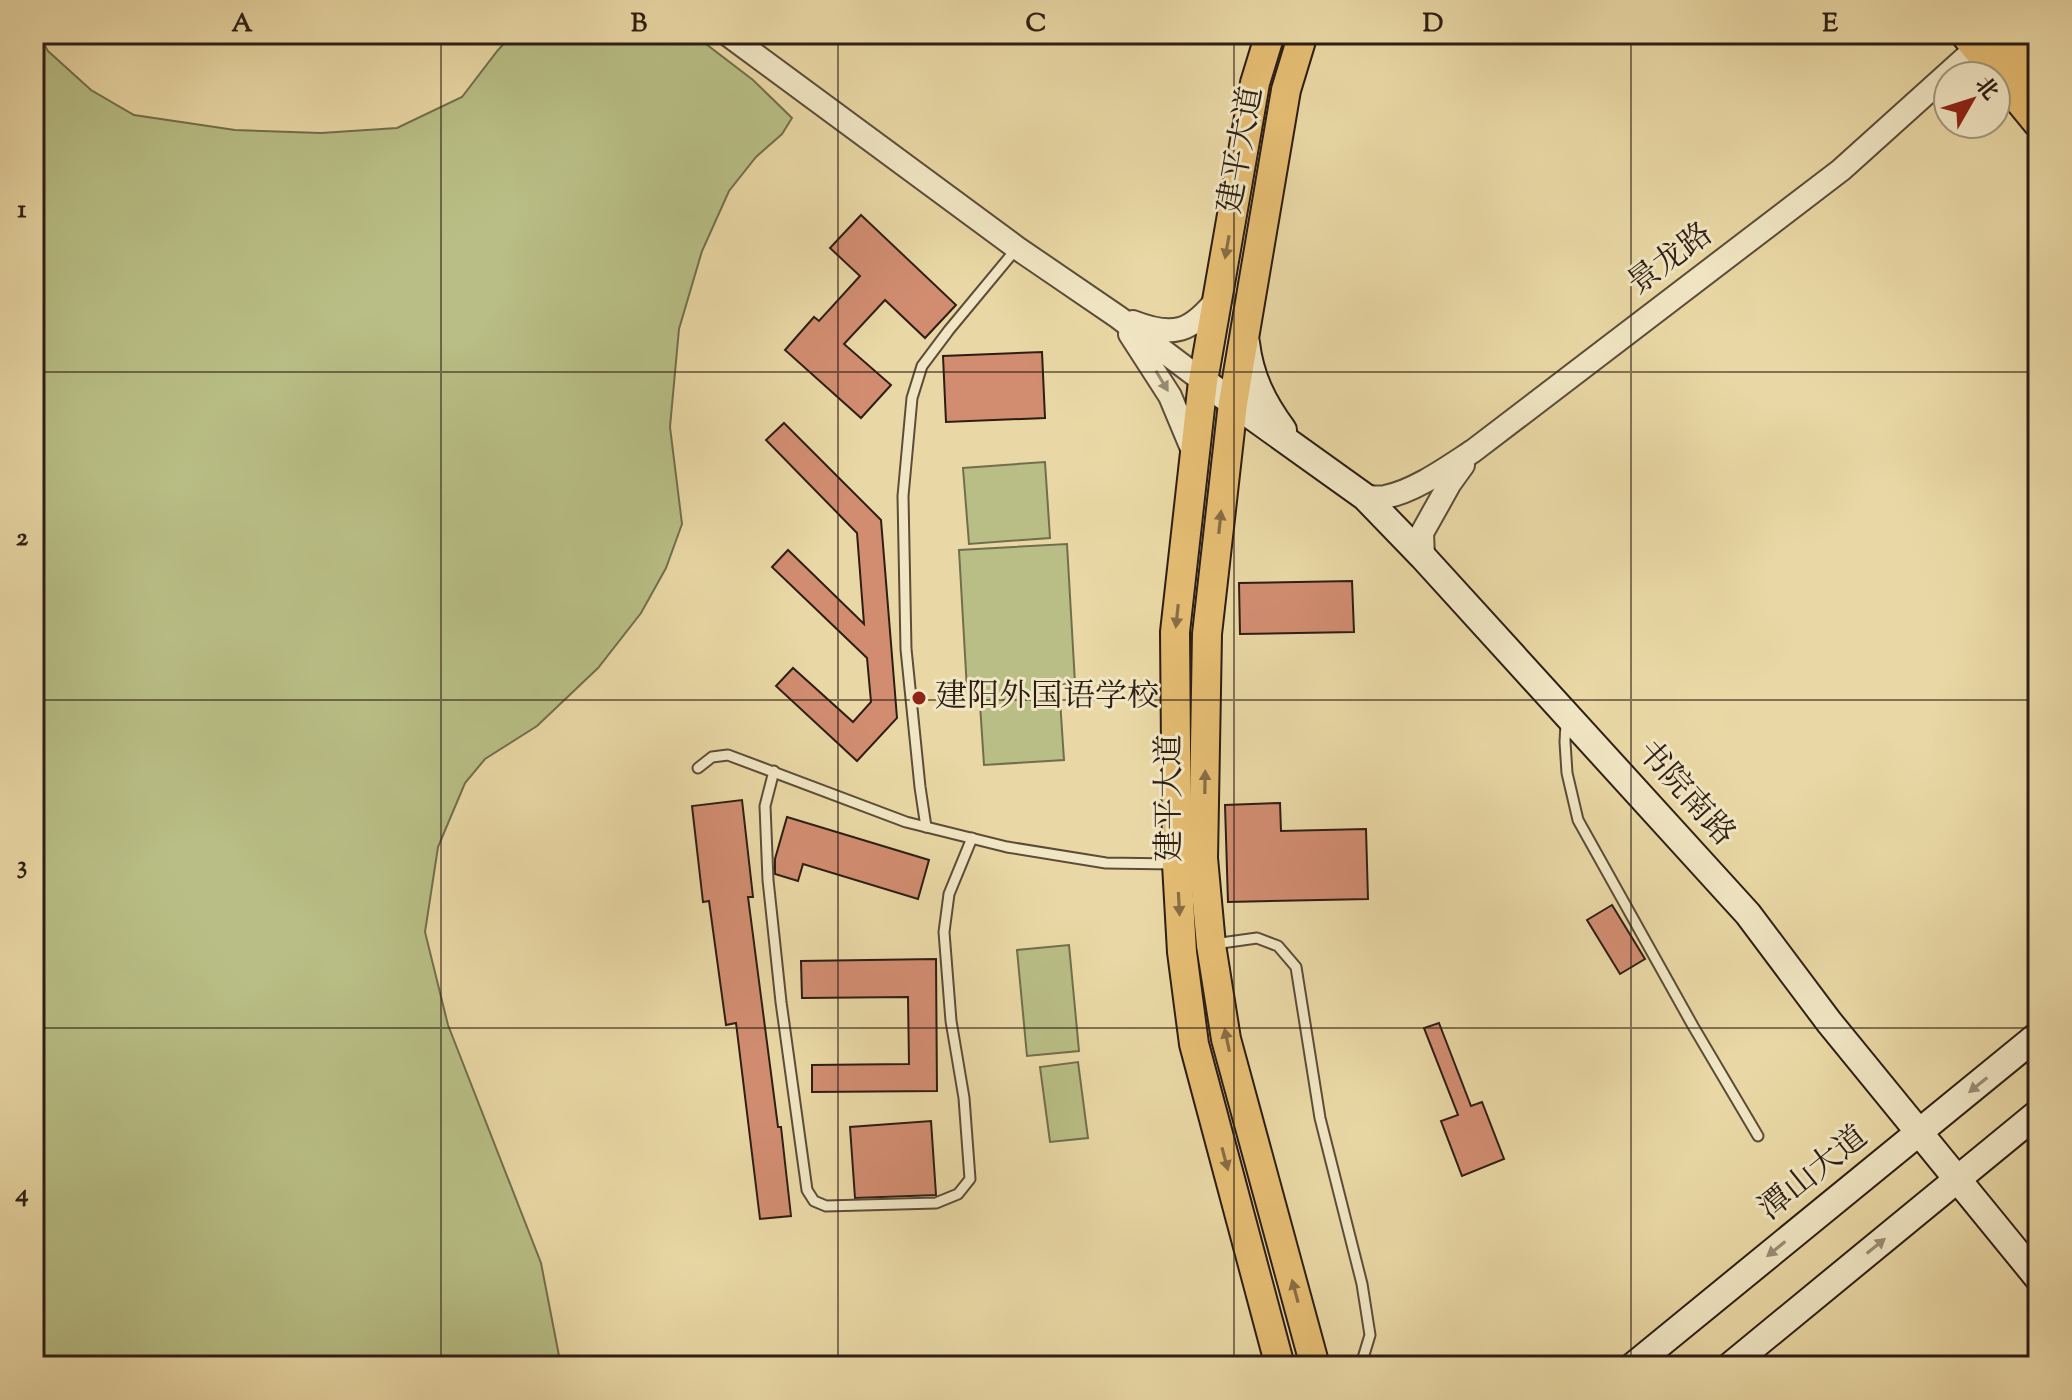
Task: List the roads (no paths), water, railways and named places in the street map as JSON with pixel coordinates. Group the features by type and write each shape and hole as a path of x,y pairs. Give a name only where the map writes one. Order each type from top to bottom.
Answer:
{"highway":[{"path":"1993,46 2038,76"},
{"path":"1993,46 2038,122"}],"main road":[{"name":"建平大道","path":"1270,34 1255,83 1203,381 1175,632 1177,864 1182,952 1194,1044 1280,1366"},
{"name":"建平大道","path":"1303,34 1286,90 1233,403 1207,634 1203,858 1211,945 1226,1039 1315,1366"},
{"path":"1245,335 1251,373 1257,388 1271,414 1297,449"},
{"name":"书院南路","path":"1203,381 1365,497 1423,557 1840,1011 1925,1127 1964,1174"},
{"path":"1224,478 1236,447 1251,438 1278,441 1297,449"},
{"name":"潭山大道","path":"1633,1366 2038,1035"},
{"path":"1730,1366 2038,1113"},
{"path":"1964,1174 2038,1250"},
{"path":"1964,1174 2038,1278"}],"street":[{"path":"727,34 1203,381"},
{"name":"景龙路","path":"1365,497 1385,497 1407,489 1439,474 1473,451 1841,170 1993,46"},
{"path":"1841,170 1932,105"},
{"path":"1118,317 1142,326 1175,331 1187,328 1204,316 1218,298"},
{"path":"1118,317 1161,379 1195,455"},
{"path":"1423,557 1422,533 1450,483 1473,451"}],"lane":[{"path":"926,827 906,649 903,496 912,398 922,366 1017,248"},
{"path":"1567,714 1567,773 1578,820 1758,1136"},
{"path":"698,768 712,757 728,755 926,827 1030,852 1106,863 1177,864"},
{"path":"774,771 765,806 768,880 781,1002 807,1190 814,1201 826,1206 936,1203 958,1194 970,1179 964,1098 951,1021 944,932 949,894 972,838"},
{"path":"1211,945 1257,938 1278,946 1296,967 1320,1118 1359,1269 1370,1335 1363,1358 1354,1366"}],"place":[{"name":"建阳外国语学校","path":"919,698"}]}
